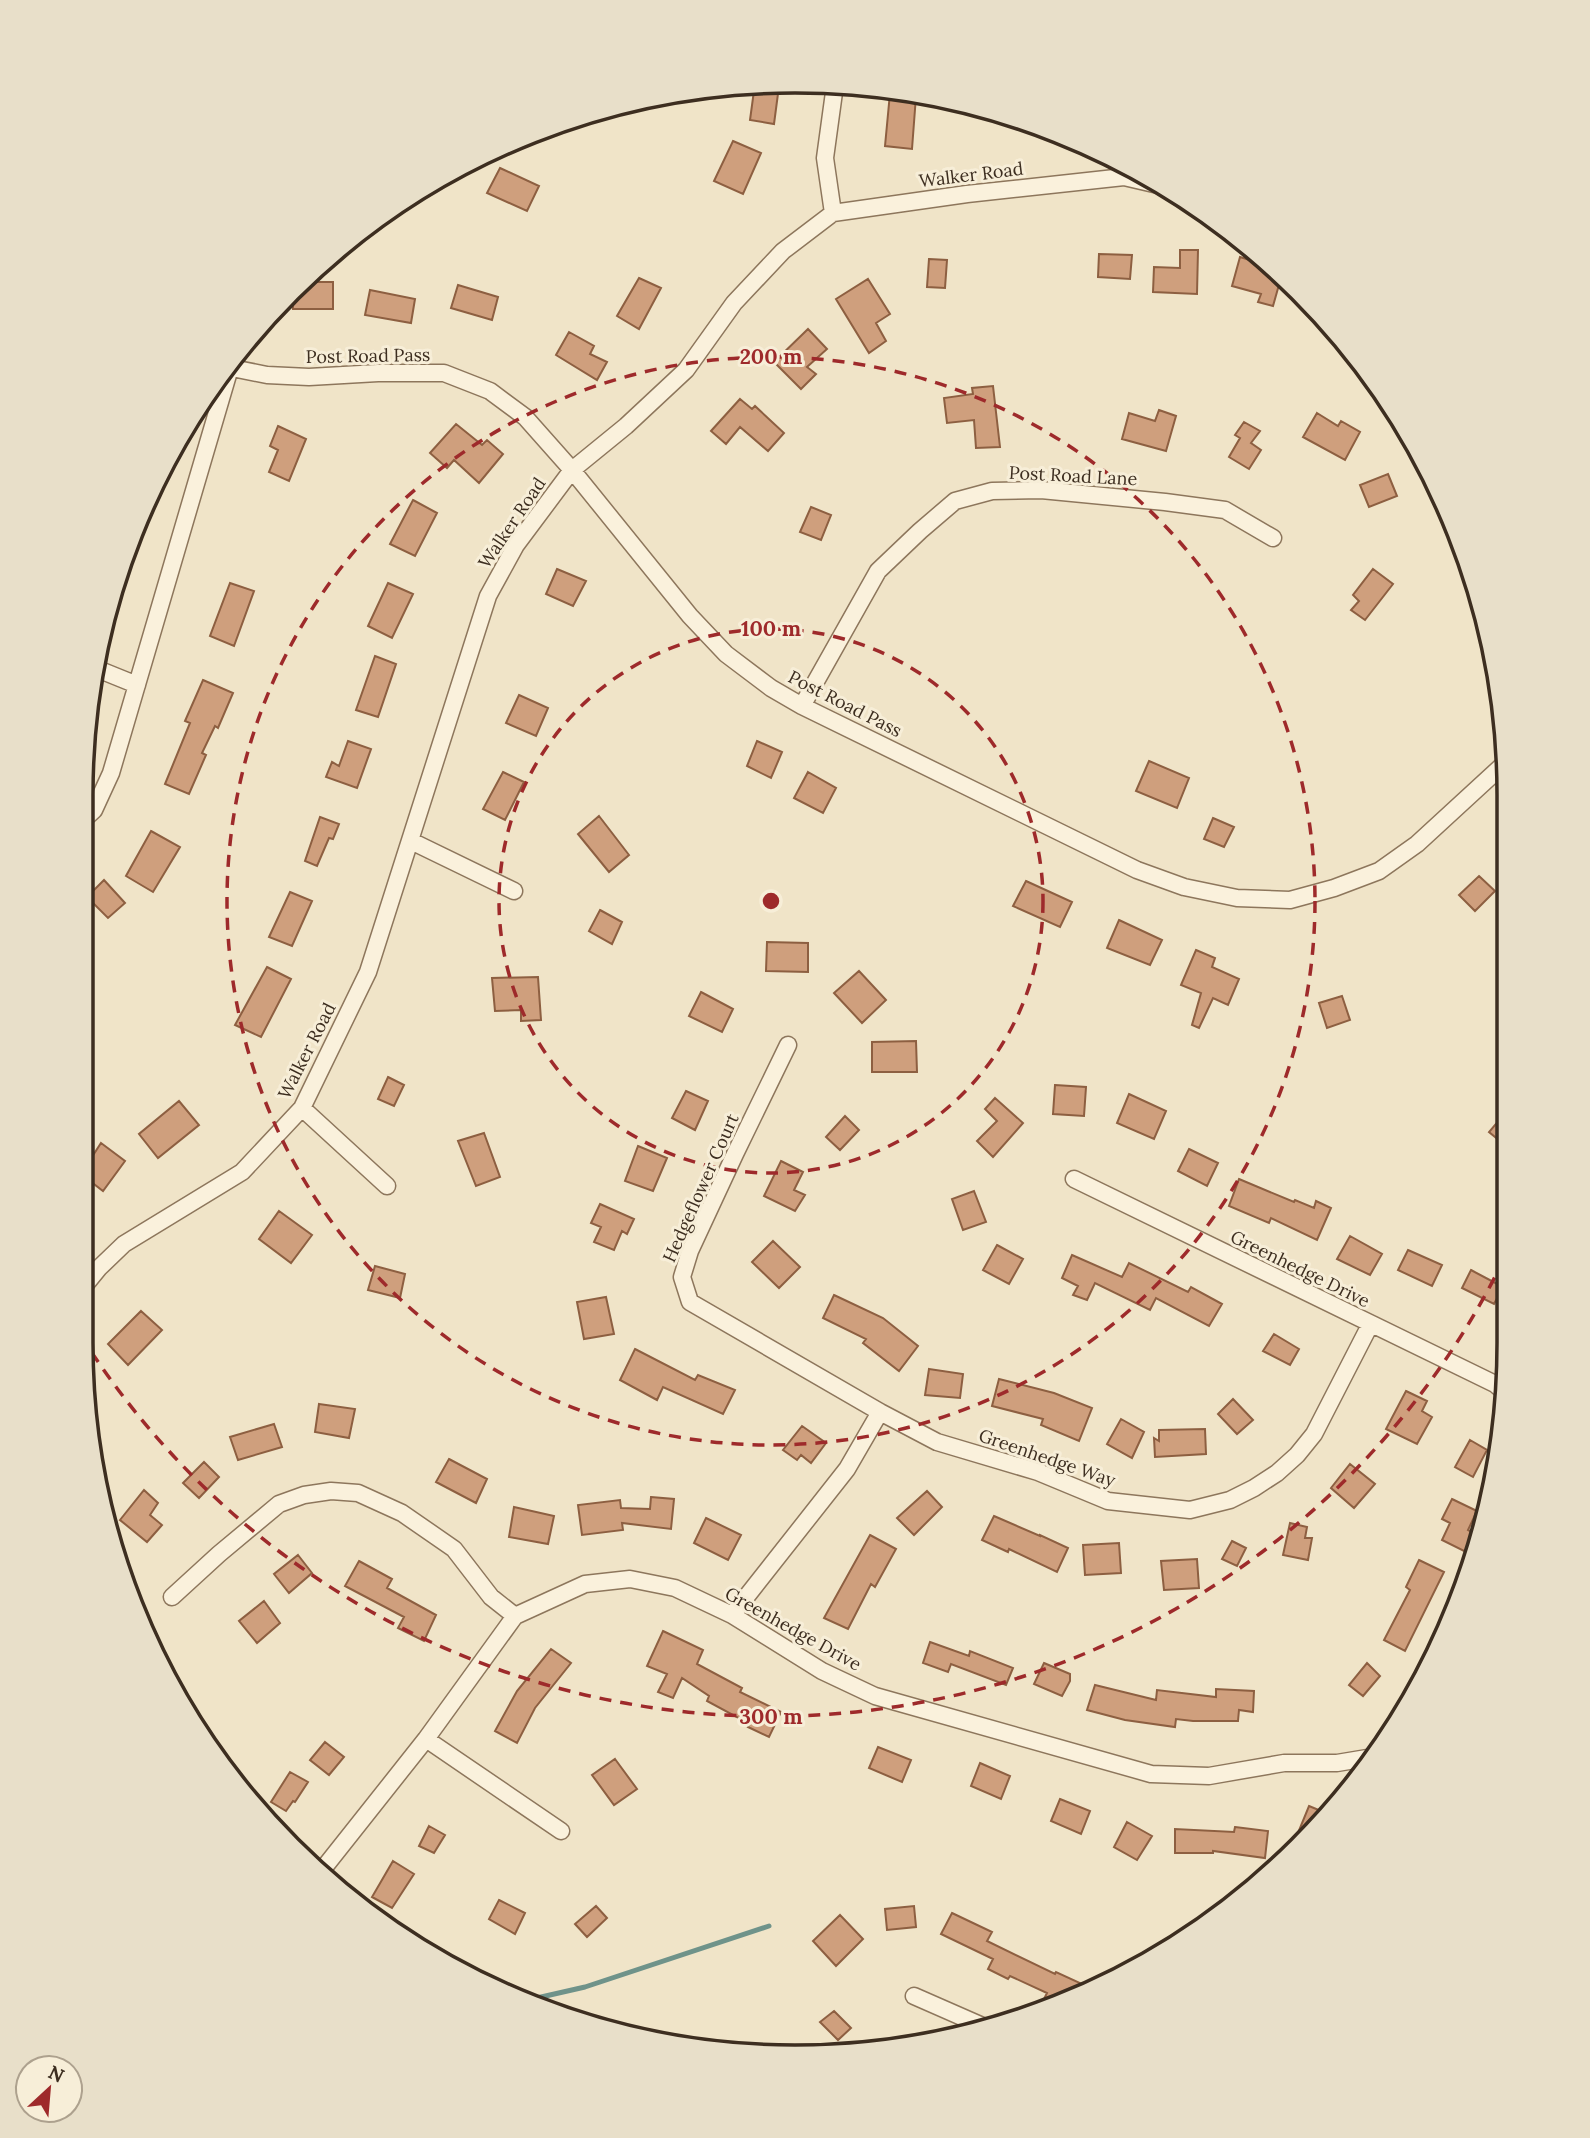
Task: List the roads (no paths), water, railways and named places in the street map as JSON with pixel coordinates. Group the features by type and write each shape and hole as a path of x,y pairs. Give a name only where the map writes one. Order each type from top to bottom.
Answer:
{"street":[{"path":"833,94 825,158 833,213"},
{"name":"Walker Road","path":"93,1275 124,1244 242,1172 302,1108 368,972 488,596 516,545 572,470 626,426 686,370 734,303 783,251 833,213 1117,171"},
{"name":"Post Road Pass","path":"237,369 309,377 444,373 490,391 526,417 690,616 726,654 771,688 802,706 1137,870 1184,887 1237,898 1290,900 1334,888 1379,871 1417,844 1496,771"},
{"path":"93,811 111,773 221,391"},
{"name":"Post Road Lane","path":"802,706 878,571 955,501 992,491 1041,490 1166,502 1225,510 1273,538"},
{"path":"104,672 137,685"},
{"path":"411,841 514,891"},
{"name":"Hedgeflower Court","path":"788,1045 690,1251 682,1277 691,1302 880,1412"},
{"path":"302,1108 387,1186"},
{"name":"Greenhedge Drive","path":"1074,1179 1496,1385"},
{"name":"Greenhedge Way","path":"880,1412 937,1442 1038,1472 1108,1501 1190,1510 1230,1500 1254,1488 1277,1473 1297,1455 1314,1434 1370,1325"},
{"path":"732,1615 846,1469 880,1412"},
{"path":"172,1597 279,1504 304,1495 331,1491 358,1493 402,1513 454,1549 491,1597 515,1616"},
{"name":"Greenhedge Drive","path":"326,1865 426,1739 515,1616 585,1584 630,1579 676,1588 732,1615 822,1671 875,1696 1151,1774 1209,1776 1284,1763 1337,1763 1360,1759"},
{"path":"426,1739 561,1831"},
{"path":"914,1996 973,2022"}],"waterway":[{"path":"540,1997 585,1987 769,1926"}]}
